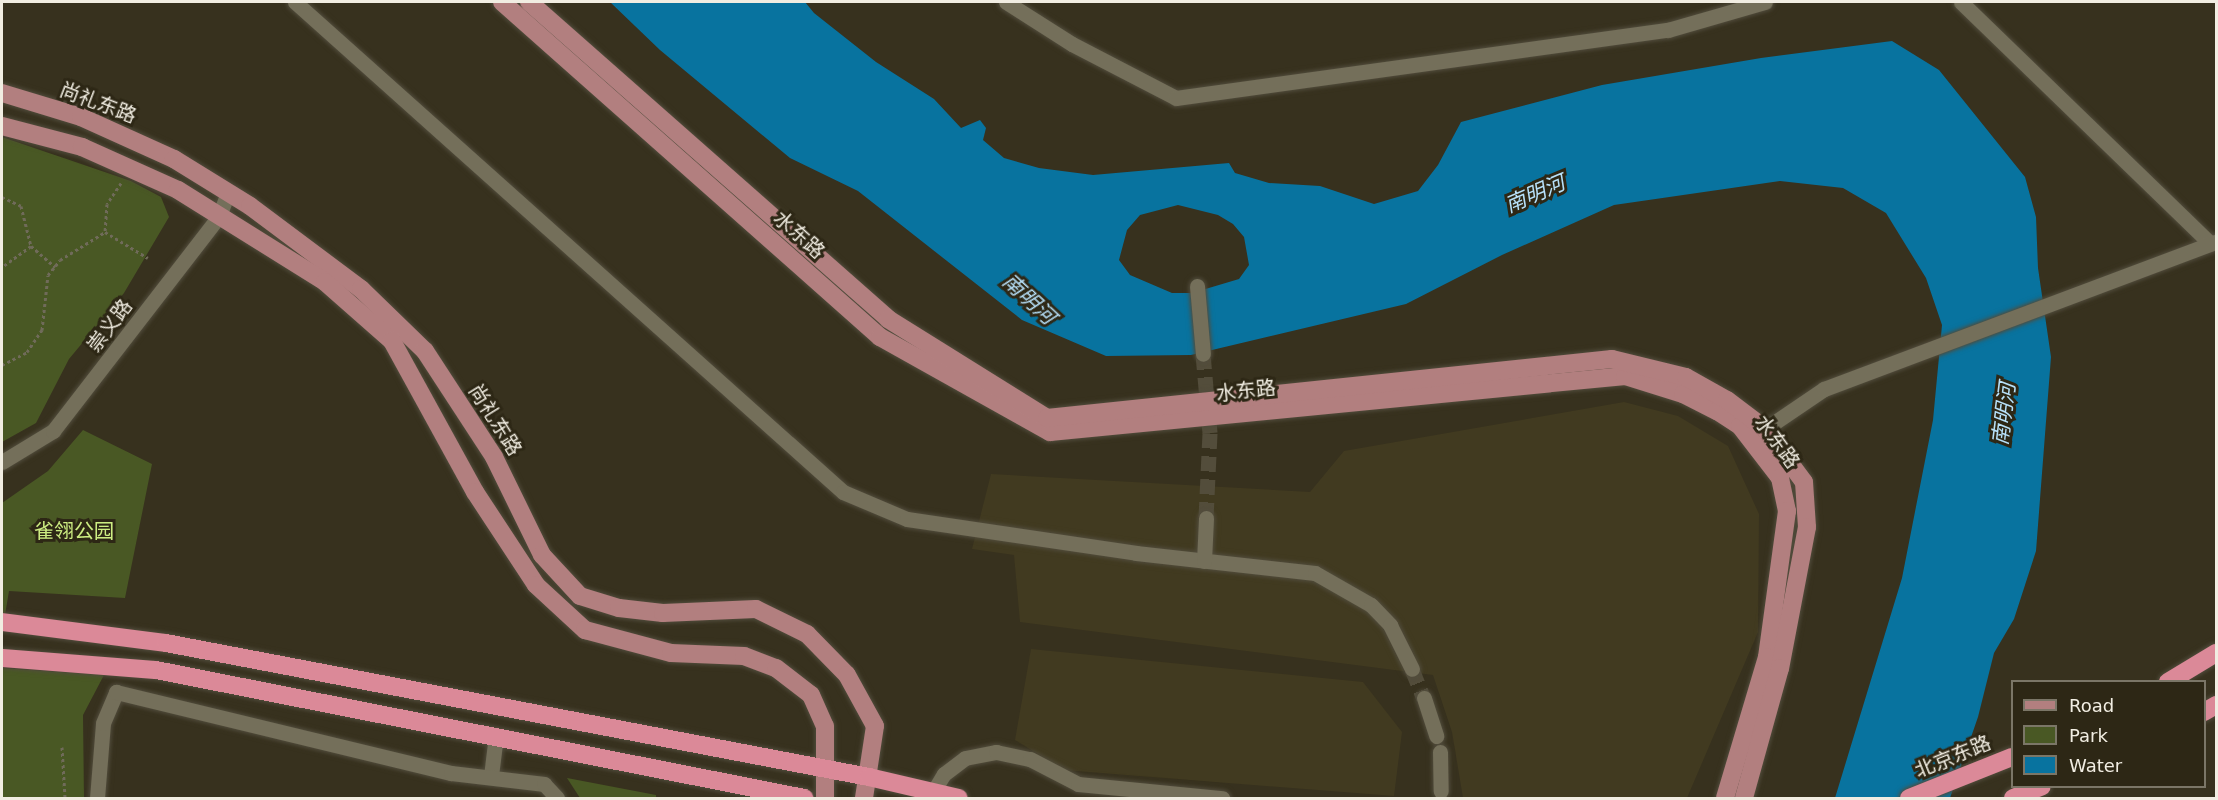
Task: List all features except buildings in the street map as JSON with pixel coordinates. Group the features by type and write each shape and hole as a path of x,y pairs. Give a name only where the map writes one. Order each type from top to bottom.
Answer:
{"highway":[{"path":"10,623 166,643 869,777 959,798"},
{"path":"2170,680 2217,653"},
{"path":"9,659 156,670 804,798"},
{"name":"北京东路","path":"1909,798 2011,758"},
{"path":"2013,798 2037,788"}],"main road":[{"name":"水东路","path":"502,2 880,337 1050,432 1625,376 1683,394 1758,433 1780,478 1787,511 1767,657 1725,798"},
{"name":"水东路","path":"530,2 888,319 1047,418 1612,359 1686,377 1727,400 1804,482 1807,527 1780,668 1743,798"},
{"name":"尚礼东路","path":"2,93 81,117 174,159 228,193 361,289 425,351 494,456 542,555 580,596 619,608 663,614 756,609 807,634 847,675 875,726 864,798"},
{"path":"2,126 82,147 178,190 325,282 392,341 475,492 536,585 585,630 671,653 744,656 776,668 811,695 825,726 825,798"}],"street":[{"path":"295,2 843,492 907,519 1204,561 1315,573 1371,605 1390,625 1412,669"},
{"path":"1006,2 1072,44 1176,98 1668,30 1765,2"},
{"path":"1758,433 1824,389 2213,242 1961,2"},
{"name":"崇义路","path":"2,462 53,431 219,216 228,193"},
{"path":"1197,286 1203,354"},
{"path":"1204,561 1206,518"},
{"path":"97,798 103,723 116,692 451,773 544,784 557,798"},
{"path":"1424,698 1436,736"},
{"path":"491,776 496,738"},
{"path":"933,792 944,774 965,758 996,752 1030,759 1078,784 1222,798"},
{"path":"1440,752 1441,791"}],"path":[{"path":"105,232 107,204 127,167"},
{"path":"2,197 21,207 31,246 55,267"},
{"path":"105,232 148,258"},
{"path":"2,365 27,352 42,330 48,275 55,267 105,232"},
{"path":"2,267 31,246"},
{"path":"62,747 65,798"}],"shaded area":[{"path":"1624,402 1678,416 1728,446 1759,514 1758,632 1687,798 1463,798 1452,732 1433,675 1020,622 1014,555 972,549 991,474 1310,492 1344,451"},
{"path":"1031,649 1363,682 1402,732 1394,796 1064,770 1015,740"}],"green space":[{"path":"2,137 131,181 161,197 169,217 124,293 69,359 36,423 2,442"},
{"name":"雀翎公园","path":"83,430 152,464 125,598 9,591 2,633 2,503 48,471"},
{"path":"2,668 104,675 83,715 84,798 2,798"},
{"path":"567,778 656,795 656,798 580,798"}],"water":[{"name":"南明河","path":"610,2 805,2 814,13 876,62 934,99 961,128 980,120 986,128 983,140 1004,158 1039,168 1093,175 1229,163 1235,173 1269,183 1320,186 1374,204 1418,191 1438,165 1461,122 1602,85 1761,58 1892,41 1939,70 2025,177 2036,217 2038,268 2051,357 2036,551 2014,619 1994,653 1978,717 1950,798 1835,798 1902,578 1933,420 1942,325 1926,278 1886,213 1843,188 1780,181 1614,205 1502,255 1406,304 1191,355 1106,356 1022,320 858,191 790,158 660,50","holes":["1178,205 1218,215 1233,224 1244,237 1249,265 1239,279 1192,293 1172,293 1130,275 1119,260 1127,230 1140,215"]}],"tunnel":[{"path":"1203,354 1210,433 1206,518"},
{"path":"1412,669 1424,698"}]}
